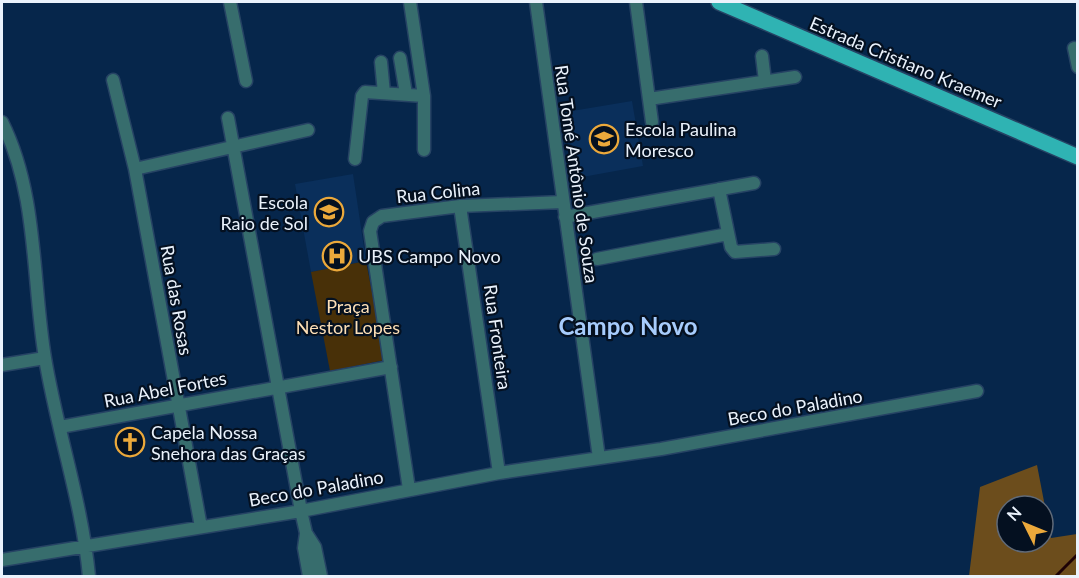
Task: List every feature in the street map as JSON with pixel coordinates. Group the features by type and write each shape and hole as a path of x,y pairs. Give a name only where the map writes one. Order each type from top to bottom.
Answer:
{"main road":[{"name":"Estrada Cristiano Kraemer","path":"719,2 1077,157"}],"street":[{"path":"230,2 246,81"},
{"path":"410,2 424,96 424,150"},
{"name":"Rua Tomé Antônio de Souza","path":"536,2 599,458"},
{"path":"636,2 652,122"},
{"path":"1074,48 1077,67"},
{"path":"762,56 765,81"},
{"path":"400,58 406,94"},
{"path":"381,62 384,93"},
{"path":"649,99 795,77"},
{"name":"Rua das Rosas","path":"113,80 135,169 201,527"},
{"path":"355,159 362,96 369,91 424,96"},
{"path":"228,118 301,511 306,533 315,547 321,576"},
{"path":"2,122 14,147 30,226 45,357 86,544 89,576"},
{"path":"135,169 308,130"},
{"path":"565,217 754,183"},
{"path":"719,189 731,247 735,252 774,249"},
{"name":"Rua Colina","path":"409,489 370,231 373,222 382,216 460,206 563,202"},
{"name":"Rua Fronteira","path":"460,206 499,473"},
{"path":"597,259 728,234"},
{"path":"2,365 45,357"},
{"name":"Rua Abel Fortes","path":"60,427 391,367"},
{"name":"Beco do Paladino","path":"2,560 86,544 301,511 499,473 672,447 977,391"},
{"path":"306,533 304,548 309,576"}],"shaded area":[{"name":"Escola Paulina Moresco","path":"632,101 643,166 577,178 566,112"},
{"name":"Escola Raio de Sol","path":"353,174 366,261 311,272 295,184"},
{"path":"1037,465 1043,494 995,494 995,554 1055,554 1055,537 1077,534 1077,576 969,576 980,487"}],"green space":[{"name":"Praça Nestor Lopes","path":"366,261 385,360 330,371 311,272"}],"waterway":[{"path":"1056,576 1078,554"}],"place":[{"name":"Escola Paulina Moresco","path":"604,139"},
{"name":"Escola Raio de Sol","path":"329,212"},
{"name":"UBS Campo Novo","path":"337,256"},
{"name":"Capela Nossa Snehora das Graças","path":"130,442"}],"district":[{"name":"Campo Novo","path":"628,325"}]}
